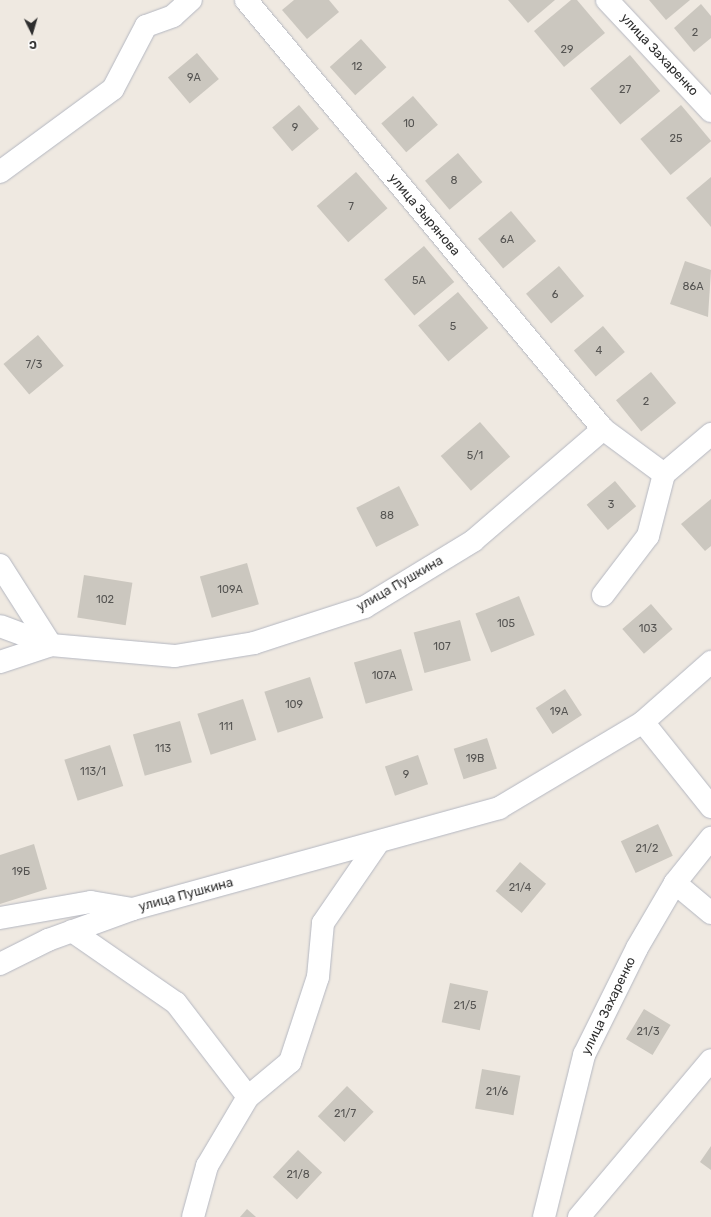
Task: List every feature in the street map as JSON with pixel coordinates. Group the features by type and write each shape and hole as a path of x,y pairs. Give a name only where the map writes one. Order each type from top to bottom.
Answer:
{"street":[{"path":"0,172 113,89 146,26 173,16 191,0"},
{"name":"улица Зырянова","path":"246,0 603,429"},
{"name":"улица Захаренко","path":"607,0 711,110"},
{"path":"603,429 664,474"},
{"name":"улица Пушкина","path":"0,662 51,645 175,656 254,644 365,607 473,541 603,429"},
{"path":"603,595 648,536 664,474 711,434"},
{"path":"0,560 0,566 51,645"},
{"path":"0,626 51,645"},
{"name":"улица Пушкина","path":"0,964 72,931 133,909 378,843 499,808 643,722 711,662"},
{"path":"643,722 711,807"},
{"name":"улица Захаренко","path":"544,1217 584,1055 637,948 675,883 711,838"},
{"path":"193,1217 207,1166 248,1097 290,1062 318,977 323,922 378,843"},
{"path":"675,883 711,913"},
{"path":"0,918 91,902 133,909"},
{"path":"72,931 176,1003 248,1097"},
{"path":"579,1217 711,1060"}],"building":[{"path":"294,0 329,0 339,12 307,39 282,10"},
{"path":"508,0 555,0 528,23"},
{"path":"571,0 577,0 605,33 564,67 534,31"},
{"path":"649,0 690,0 666,20"},
{"path":"701,4 711,16 711,38 694,52 674,28"},
{"path":"361,39 386,67 355,95 330,67"},
{"path":"197,53 219,79 190,103 168,77"},
{"path":"630,55 660,91 620,124 590,88"},
{"path":"413,96 438,125 406,152 381,124"},
{"path":"299,105 319,129 292,151 272,127"},
{"path":"681,105 711,141 671,175 640,139"},
{"path":"458,153 482,182 449,210 425,181"},
{"path":"356,172 387,208 348,242 317,206"},
{"path":"711,177 711,227 686,198"},
{"path":"511,211 536,241 503,269 478,239"},
{"path":"424,246 454,282 414,315 384,279"},
{"path":"685,261 711,270 708,317 670,304"},
{"path":"559,266 584,296 551,324 526,294"},
{"path":"458,292 488,328 448,361 418,325"},
{"path":"603,326 625,352 596,376 574,350"},
{"path":"38,335 64,366 29,395 4,364"},
{"path":"651,372 676,403 641,431 616,400"},
{"path":"480,422 510,457 471,491 441,456"},
{"path":"615,481 636,506 608,530 587,505"},
{"path":"399,486 419,525 376,547 356,508"},
{"path":"711,499 711,546 705,551 681,524"},
{"path":"247,563 259,604 212,618 200,577"},
{"path":"84,575 132,583 126,625 77,617"},
{"path":"519,596 535,635 491,653 475,614"},
{"path":"651,604 673,629 644,654 622,629"},
{"path":"460,620 471,661 425,673 414,632"},
{"path":"401,649 413,690 366,704 354,663"},
{"path":"310,677 323,718 278,733 264,692"},
{"path":"565,689 582,715 553,734 536,708"},
{"path":"243,699 256,740 211,755 197,714"},
{"path":"180,721 192,762 145,776 133,735"},
{"path":"487,738 497,768 464,779 454,749"},
{"path":"110,745 123,786 78,801 64,760"},
{"path":"418,755 428,784 395,796 385,766"},
{"path":"658,824 673,856 636,873 621,841"},
{"path":"34,844 47,889 0,904 0,855"},
{"path":"520,862 546,884 522,913 496,891"},
{"path":"450,983 488,991 480,1030 442,1022"},
{"path":"644,1009 671,1025 653,1055 626,1039"},
{"path":"482,1069 520,1076 513,1115 475,1108"},
{"path":"347,1086 374,1112 344,1142 318,1116"},
{"path":"711,1146 711,1170 700,1162"},
{"path":"298,1150 322,1173 297,1200 273,1177"},
{"path":"247,1209 256,1217 240,1217"}]}
